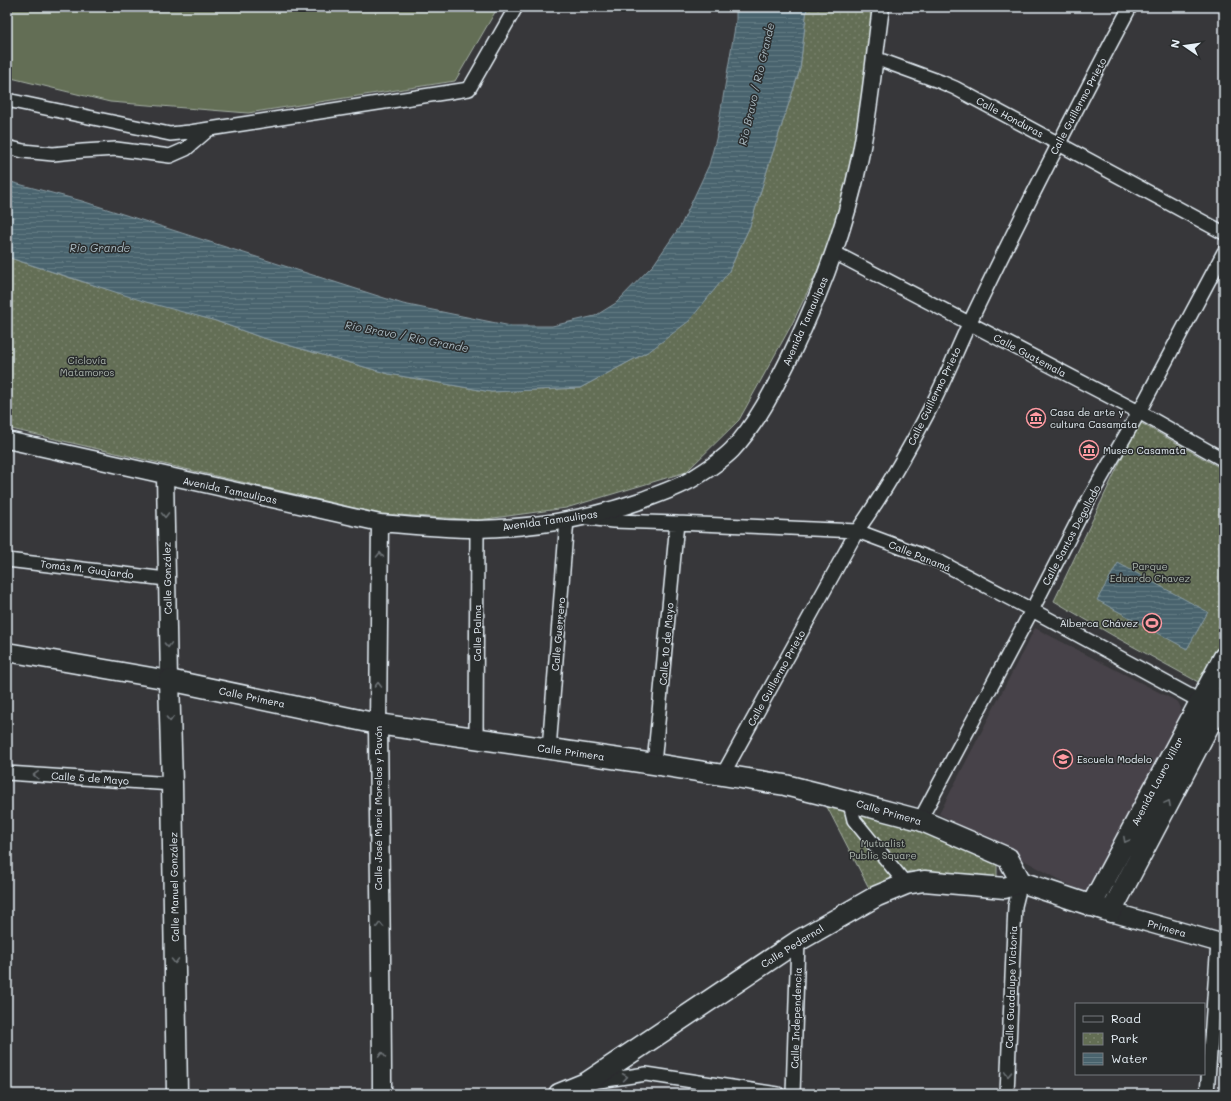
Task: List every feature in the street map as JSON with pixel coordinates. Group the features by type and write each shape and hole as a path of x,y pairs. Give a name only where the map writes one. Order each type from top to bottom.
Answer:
{"main road":[{"name":"Calle Primera","path":"7,652 169,680 378,724 654,764 785,785 849,800 920,820 1008,858 1021,882"},
{"name":"Avenida Lauro Villar","path":"1111,912 1216,706 1224,657"},
{"name":"Calle Manuel González","path":"169,680 177,1094"},
{"name":"Avenida Lauro Villar","path":"1091,906 1216,706"},
{"name":"Calle José María Morelos y Pavón","path":"378,724 382,1094"},
{"name":"Calle Pedernal","path":"559,1094 586,1088 798,941 877,896 906,884 924,881 1005,888 1021,882"},
{"path":"1021,882 1111,912"},
{"name":"Primera","path":"1111,912 1221,944"}],"street":[{"path":"7,100 170,134 208,130 469,89 516,7"},
{"name":"Avenida Tamaulipas","path":"7,440 380,523 437,528 478,529 512,527 583,517 616,509 672,489 693,479 731,451 749,429 778,382 835,253 859,162 875,58 881,7"},
{"name":"Calle Guillermo Prieto","path":"722,776 857,531 871,512 902,460 936,398 969,323 1059,143 1130,7"},
{"name":"Calle Honduras","path":"875,58 941,82 1059,143 1224,233"},
{"path":"7,147 23,151 54,154 83,150 116,150 170,156 186,149 208,130"},
{"name":"Calle Santos Degollado","path":"920,820 1032,610 1089,499 1139,412 1224,252"},
{"name":"Calle Guatemala","path":"835,253 1139,412 1224,460"},
{"name":"Calle González","path":"165,476 169,680"},
{"name":"Calle Panamá","path":"583,517 613,521 857,531 940,562 1216,706"},
{"name":"Calle Guerrero","path":"549,749 567,519"},
{"name":"Calle José María Morelos y Pavón","path":"378,724 380,523"},
{"name":"Calle 10 de Mayo","path":"654,764 677,523"},
{"name":"Calle Palma","path":"476,738 478,529"},
{"name":"Tomás M. Guajardo","path":"7,560 166,579"},
{"name":"Calle 5 de Mayo","path":"7,773 172,784"},
{"path":"849,800 854,820 906,884"},
{"name":"Calle Guadalupe Victoria","path":"1007,1094 1015,906 1021,882"},
{"name":"Calle Independencia","path":"793,1094 798,941"},
{"path":"1207,1094 1221,944"},
{"path":"586,1088 646,1074 778,1094"}],"shaded area":[{"name":"Escuela Modelo","path":"1035,628 1178,702 1181,708 1180,716 1086,894 939,814"}],"green space":[{"path":"7,7 498,7 455,81 248,113 110,102 7,77"},
{"name":"Ciclovía Matamoros","path":"807,7 872,7 869,41 853,154 829,247 792,324 739,420 686,472 566,508 479,520 381,514 7,428 7,257 77,280 216,321 260,337 389,374 491,392 580,388 651,350 728,273 750,226 800,69"},
{"name":"Parque Eduardo Chavez","path":"1139,422 1224,470 1224,640 1200,683 1112,635 1054,601"},
{"name":"Mutualist Public Square","path":"825,803 922,827 997,865 997,878 910,871 869,888"}],"water":[{"name":"Rio Grande","path":"736,7 807,7 800,69 750,226 728,273 689,321 651,350 580,388 491,392 389,374 260,337 216,321 146,302 7,257 7,181 82,201 403,304 511,326 552,326 595,316 616,303 654,264 681,225 709,165 716,139 736,21"},
{"path":"1118,563 1208,612 1187,649 1097,600"}],"place":[{"name":"Casa de arte y cultura Casamata","path":"1036,418"},
{"name":"Museo Casamata","path":"1089,450"},
{"name":"Alberca Chávez","path":"1152,623"},
{"name":"Escuela Modelo","path":"1063,759"}],"water label":[{"name":"Río Bravo / Rio Grande","path":"756,84"},
{"name":"Río Bravo / Rio Grande","path":"407,336"}]}
